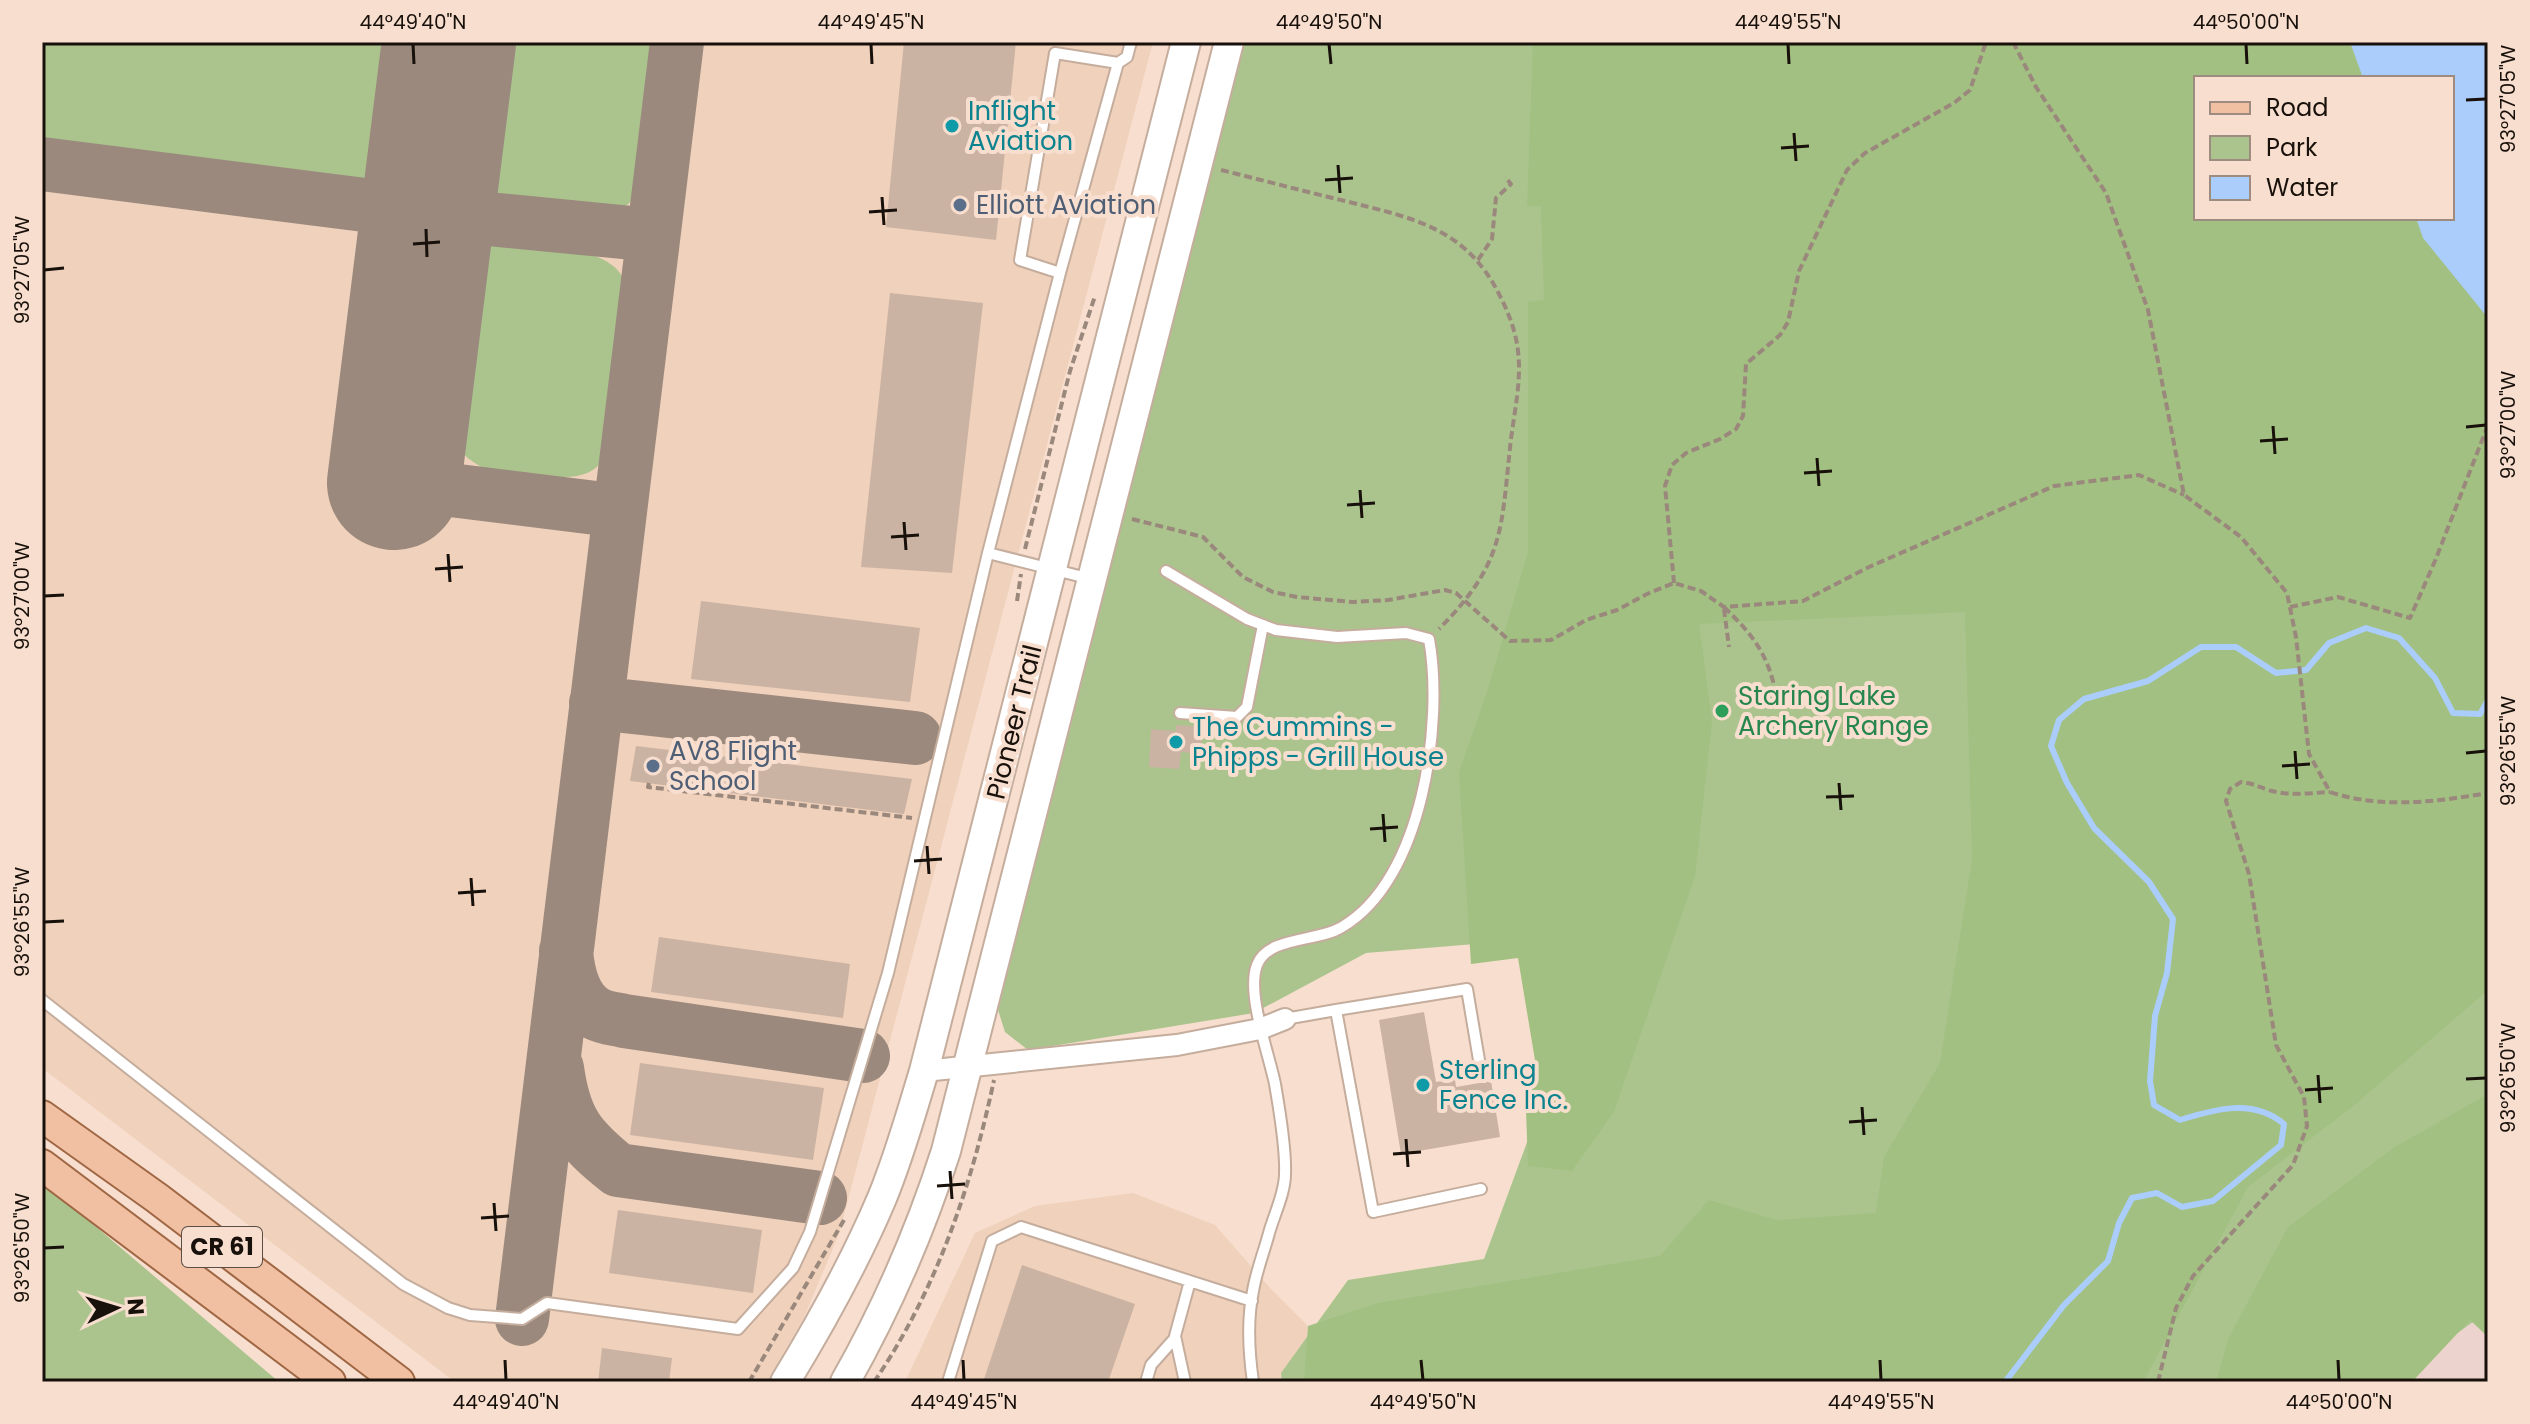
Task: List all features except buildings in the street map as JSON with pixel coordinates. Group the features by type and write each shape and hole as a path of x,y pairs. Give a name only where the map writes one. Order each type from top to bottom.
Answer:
{"main road":[{"name":"Pioneer Trail","path":"785,1382 849,1268 881,1199 924,1071 1186,42"},
{"name":"Pioneer Trail","path":"845,1382 875,1330 925,1217 969,1066 1229,42"},
{"name":"CR 61","path":"42,1116 157,1198 399,1382"},
{"name":"CR 61","path":"42,1165 330,1382"}],"street":[{"path":"924,1071 1177,1045 1260,1029 1285,1019"}],"lane":[{"path":"42,1000 403,1284 448,1308 470,1315 522,1319 547,1303 738,1329 793,1268 810,1232 888,973 988,553 1060,273 1118,63 1127,57 1131,42"},
{"path":"1060,273 1020,260 1055,53 1118,63"},
{"path":"988,553 1093,579"},
{"path":"1166,571 1247,619 1276,630 1337,637 1406,633 1429,639 1436,702 1433,740 1417,813 1381,890 1354,920 1322,937 1272,947 1256,965 1260,1029 1275,1084 1285,1176 1252,1301 1249,1358 1253,1382"},
{"path":"1180,713 1237,717 1247,707 1263,625"},
{"path":"1285,1019 1467,989 1481,1072"},
{"path":"1336,1010 1373,1212 1481,1189"},
{"path":"948,1382 992,1241 1021,1227 1252,1301"},
{"path":"1146,1382 1151,1365 1175,1338 1190,1281"},
{"path":"1175,1338 1185,1382"}],"path":[{"path":"1674,583 1665,486 1672,465 1686,453 1736,429 1743,416 1746,364 1780,335 1788,322 1799,271 1847,170 1865,153 1954,103 1970,90 1986,42"},
{"path":"2013,42 2036,87 2106,193 2148,310 2184,495"},
{"path":"1218,169 1416,219 1451,236 1478,260 1498,292 1518,351 1506,501 1490,564 1466,601 1429,639"},
{"path":"1478,260 1492,239 1496,198 1511,184 1505,177"},
{"path":"1015,612 1029,527 1070,371 1098,288"},
{"path":"2290,607 2338,597 2410,618 2488,425"},
{"path":"1724,607 1803,601 1869,567 2054,486 2139,475 2184,495 2241,537 2287,593 2296,637 2309,754 2330,792"},
{"path":"1130,518 1203,537 1243,577 1273,592 1353,602 1388,600 1445,590 1456,593 1510,641 1551,640 1586,620 1617,610 1674,583 1701,591 1724,607 1761,646 1776,694 1781,693"},
{"path":"1724,607 1729,647"},
{"path":"2158,1382 2176,1308 2193,1276 2293,1165 2307,1126 2304,1097 2276,1045 2249,874 2226,801 2230,789 2241,782 2292,794 2330,792 2354,800 2405,803 2488,793"},
{"path":"649,783 648,787 925,819"},
{"path":"749,1382 851,1209"}],"shaded area":[{"path":"42,42 1153,42 839,1234 804,1317 767,1382 455,1382 42,1068"},
{"path":"1133,1193 1215,1225 1308,1326 1304,1382 905,1382 975,1233 1035,1206"},
{"path":"2470,1320 2488,1337 2488,1382 2412,1382"}],"green space":[{"path":"42,42 418,42 410,119 399,158 390,172 378,181 353,185 64,151 49,143 42,133"},
{"path":"486,42 660,42 644,179 628,204 602,217 507,205 484,191 471,166"},
{"path":"1242,42 2488,42 2488,1311 2390,1382 1282,1382 1281,1373 1348,1280 1484,1259 1547,1088 1558,964 1499,942 1366,953 1254,1013 1028,1050 1005,1032 998,1010"},
{"path":"1533,42 2350,42 2362,76 2194,76 2194,220 2417,220 2424,238 2488,318 2488,990 2357,1103 2248,1187 2143,1382 1304,1382 1308,1326 1378,1303 1660,1256 1709,1200 1777,1220 1876,1213 1884,1157 1940,1063 1972,859 1965,612 1699,624 1712,721 1695,876 1614,1112 1572,1171 1528,1166 1526,1110 1536,1066 1518,958 1471,964 1459,772 1487,692 1528,552 1528,302 1544,300 1541,206 1527,206"},
{"path":"499,242 564,248 596,256 610,264 624,280 628,304 610,447 597,466 582,475 542,477 488,470 463,454 446,425 442,411 459,273 474,252"},
{"path":"2488,1094 2488,1337 2470,1320 2412,1382 2216,1382 2229,1337 2288,1227 2393,1148"},
{"path":"42,1181 279,1382 42,1382"}],"water":[{"path":"2350,42 2488,42 2488,318 2423,238 2417,220 2454,220 2454,76 2362,76"}],"waterway":[{"path":"2005,1382 2064,1305 2108,1261 2119,1223 2132,1198 2157,1193 2182,1207 2213,1201 2281,1145 2284,1124 2272,1116 2247,1108 2207,1112 2180,1120 2154,1105 2150,1081 2155,1016 2167,973 2173,919 2149,882 2094,828 2067,783 2051,746 2059,720 2084,699 2148,681 2201,647 2236,647 2276,673 2306,670 2329,643 2366,628 2399,638 2435,678 2453,713 2480,714 2488,700"}],"taxiway":[{"path":"522,1319 677,42"},
{"path":"42,164 428,213 653,235"},
{"path":"394,483 620,511"},
{"path":"596,703 915,738"},
{"path":"566,951 568,969 578,995 589,1009 600,1015 863,1056"},
{"path":"557,1068 564,1101 575,1126 593,1148 618,1170 820,1198"}],"runway":[{"path":"394,483 449,42"}],"place":[{"name":"Inflight Aviation","path":"952,126"},
{"name":"Elliott Aviation","path":"960,205"},
{"name":"Staring Lake Archery Range","path":"1722,711"},
{"name":"The Cummins - Phipps - Grill House","path":"1176,742"},
{"name":"AV8 Flight School","path":"653,766"},
{"name":"Sterling Fence Inc.","path":"1423,1085"}]}
